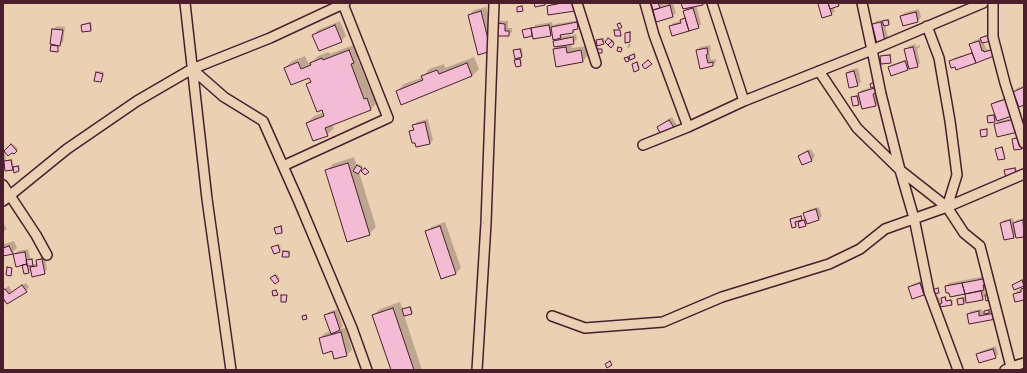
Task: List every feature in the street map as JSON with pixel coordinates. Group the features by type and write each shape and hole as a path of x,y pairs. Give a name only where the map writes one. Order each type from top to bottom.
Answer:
{"street":[{"path":"185,3 207,199 231,370"},
{"path":"6,198 67,149 137,101 192,69 270,38 344,3 388,118 283,166"},
{"path":"477,370 486,223 494,3"},
{"path":"577,3 596,63"},
{"path":"645,3 654,35 688,127"},
{"path":"712,3 744,101"},
{"path":"862,3 881,94 914,218 929,292 958,370"},
{"path":"643,145 688,127 744,101 872,50 983,3"},
{"path":"993,3 993,37 1024,143"},
{"path":"927,26 938,58 950,120 957,175 947,207"},
{"path":"192,69 224,97 263,121 352,328 367,370"},
{"path":"819,71 857,128 900,170 947,207 964,233 980,246 1008,368 1024,363"},
{"path":"552,316 586,328 663,322 722,297 829,264 860,249 885,229 947,207 1024,174"},
{"path":"3,185 6,198 36,235 47,255"}],"building":[{"path":"534,3 545,3 545,5 535,7"},
{"path":"562,3 574,3 575,11 548,15 547,6"},
{"path":"651,3 658,3 660,8 653,10"},
{"path":"681,3 703,3 703,5 683,9"},
{"path":"819,3 828,3 832,15 822,18"},
{"path":"828,3 838,3 839,6 830,9"},
{"path":"670,5 673,17 656,22 653,10"},
{"path":"522,6 523,11 517,12 517,7"},
{"path":"693,8 699,28 689,31 683,11"},
{"path":"481,11 491,51 478,55 468,15"},
{"path":"916,12 918,22 903,26 900,16"},
{"path":"685,18 689,31 672,36 669,26 681,23 680,20"},
{"path":"888,20 889,25 884,26 882,21"},
{"path":"577,22 578,29 573,30 573,33 560,35 561,38 553,40 551,27"},
{"path":"881,22 885,42 877,44 872,24"},
{"path":"90,23 91,31 82,32 81,25"},
{"path":"496,23 505,24 505,31 509,31 509,36 496,36"},
{"path":"620,23 622,27 619,29 617,24"},
{"path":"335,25 342,42 319,51 312,35"},
{"path":"549,25 551,36 533,39 531,28"},
{"path":"531,28 532,36 524,38 522,30"},
{"path":"52,29 63,30 60,46 50,44"},
{"path":"614,30 620,30 621,36 615,36"},
{"path":"630,32 630,42 625,43 625,33"},
{"path":"989,35 991,41 982,43 980,38"},
{"path":"573,37 574,44 554,47 553,41"},
{"path":"608,38 612,41 608,45 605,42"},
{"path":"602,39 604,44 597,46 596,40"},
{"path":"612,41 614,44 611,48 608,45"},
{"path":"979,41 982,51 983,50 984,52 991,50 994,56 976,63 969,44"},
{"path":"51,45 58,46 58,52 50,51"},
{"path":"566,47 567,53 581,50 583,62 556,67 553,49"},
{"path":"618,47 622,48 621,52 617,51"},
{"path":"913,47 918,67 909,69 904,49"},
{"path":"707,48 708,54 706,55 708,63 713,62 713,66 700,69 696,50"},
{"path":"520,49 522,57 515,59 513,50"},
{"path":"597,49 602,49 602,53 597,53"},
{"path":"349,50 354,63 351,64 364,99 367,98 371,110 325,128 328,136 313,141 306,123 324,116 322,110 317,112 306,84 311,82 309,78 291,85 284,68 298,62 301,69 322,58 323,60"},
{"path":"972,53 976,63 956,70 955,67 951,68 949,61"},
{"path":"634,54 635,58 630,60 629,56"},
{"path":"890,55 891,63 881,64 880,56"},
{"path":"628,57 629,61 626,62 624,58"},
{"path":"520,59 521,66 516,67 514,60"},
{"path":"648,60 652,64 645,69 642,65"},
{"path":"905,61 908,70 891,76 888,67"},
{"path":"637,62 639,70 634,72 632,64"},
{"path":"467,63 472,76 401,105 396,91 423,80 421,76 437,70 439,74"},
{"path":"854,71 858,86 849,88 846,73"},
{"path":"96,72 103,74 101,82 94,81"},
{"path":"875,82 876,86 871,88 870,84"},
{"path":"1024,87 1024,105 1019,107 1013,92"},
{"path":"875,88 876,93 873,94 876,106 862,109 858,93"},
{"path":"857,96 859,105 853,106 851,97"},
{"path":"1006,99 1012,116 997,121 991,104"},
{"path":"994,115 995,122 988,123 987,116"},
{"path":"1015,119 1018,132 997,137 994,124"},
{"path":"669,120 675,129 662,137 657,127"},
{"path":"425,122 430,144 416,147 415,143 412,143 409,131 414,130 412,125"},
{"path":"987,129 987,136 981,137 980,130"},
{"path":"1020,137 1022,149 1014,150 1012,139"},
{"path":"11,144 17,151 8,156 4,151"},
{"path":"1002,147 1005,159 998,160 995,149"},
{"path":"808,151 812,161 802,165 798,156"},
{"path":"11,160 13,170 5,171 4,161"},
{"path":"348,163 370,235 347,242 325,170"},
{"path":"357,165 362,168 358,174 353,171"},
{"path":"18,166 19,171 14,173 13,167"},
{"path":"365,168 369,172 365,175 361,171"},
{"path":"1015,168 1016,176 1006,178 1004,170"},
{"path":"816,209 819,220 807,224 803,213"},
{"path":"801,216 802,220 795,222 796,227 792,228 790,219"},
{"path":"804,220 806,226 799,228 798,222"},
{"path":"1010,220 1014,238 1004,240 1000,223"},
{"path":"1023,220 1024,237 1016,238 1013,223"},
{"path":"281,226 282,233 276,234 274,228"},
{"path":"440,226 456,274 441,279 425,231"},
{"path":"278,245 280,252 274,254 271,247"},
{"path":"9,246 13,254 3,256 3,248"},
{"path":"283,251 289,252 289,257 282,257"},
{"path":"25,252 27,264 16,267 13,254"},
{"path":"32,259 33,266 27,266 26,260"},
{"path":"42,259 45,274 32,277 30,267 37,266 36,260"},
{"path":"27,264 29,273 24,274 22,265"},
{"path":"7,267 12,268 11,276 6,275"},
{"path":"275,275 279,281 275,284 270,278"},
{"path":"988,278 989,284 983,285 984,290 965,294 962,283"},
{"path":"1022,280 1024,286 1014,290 1012,285"},
{"path":"920,283 924,295 912,299 908,287"},
{"path":"962,283 965,294 950,297 949,293 946,293 945,286"},
{"path":"22,285 27,292 7,304 3,298 3,290 5,289 9,294"},
{"path":"938,288 939,293 932,294 931,290"},
{"path":"1024,288 1024,300 1015,302 1013,294 1021,292 1021,289"},
{"path":"276,290 278,295 273,296 272,291"},
{"path":"981,291 983,300 966,303 965,294"},
{"path":"991,294 992,299 986,301 985,295"},
{"path":"281,295 287,295 286,302 281,302"},
{"path":"945,297 946,301 951,300 952,305 940,307 940,304 942,303 941,298"},
{"path":"963,298 964,304 958,305 957,299"},
{"path":"410,307 412,314 404,316 402,309"},
{"path":"393,308 414,370 391,370 372,315"},
{"path":"989,310 989,313 984,314 984,311"},
{"path":"979,311 979,316 995,313 996,319 969,324 967,314"},
{"path":"334,312 340,330 331,334 324,315"},
{"path":"306,315 307,319 303,320 302,316"},
{"path":"341,332 347,356 334,359 332,351 323,354 319,338"},
{"path":"993,349 996,358 979,363 976,354"},
{"path":"610,361 612,365 607,368 605,364"}]}
